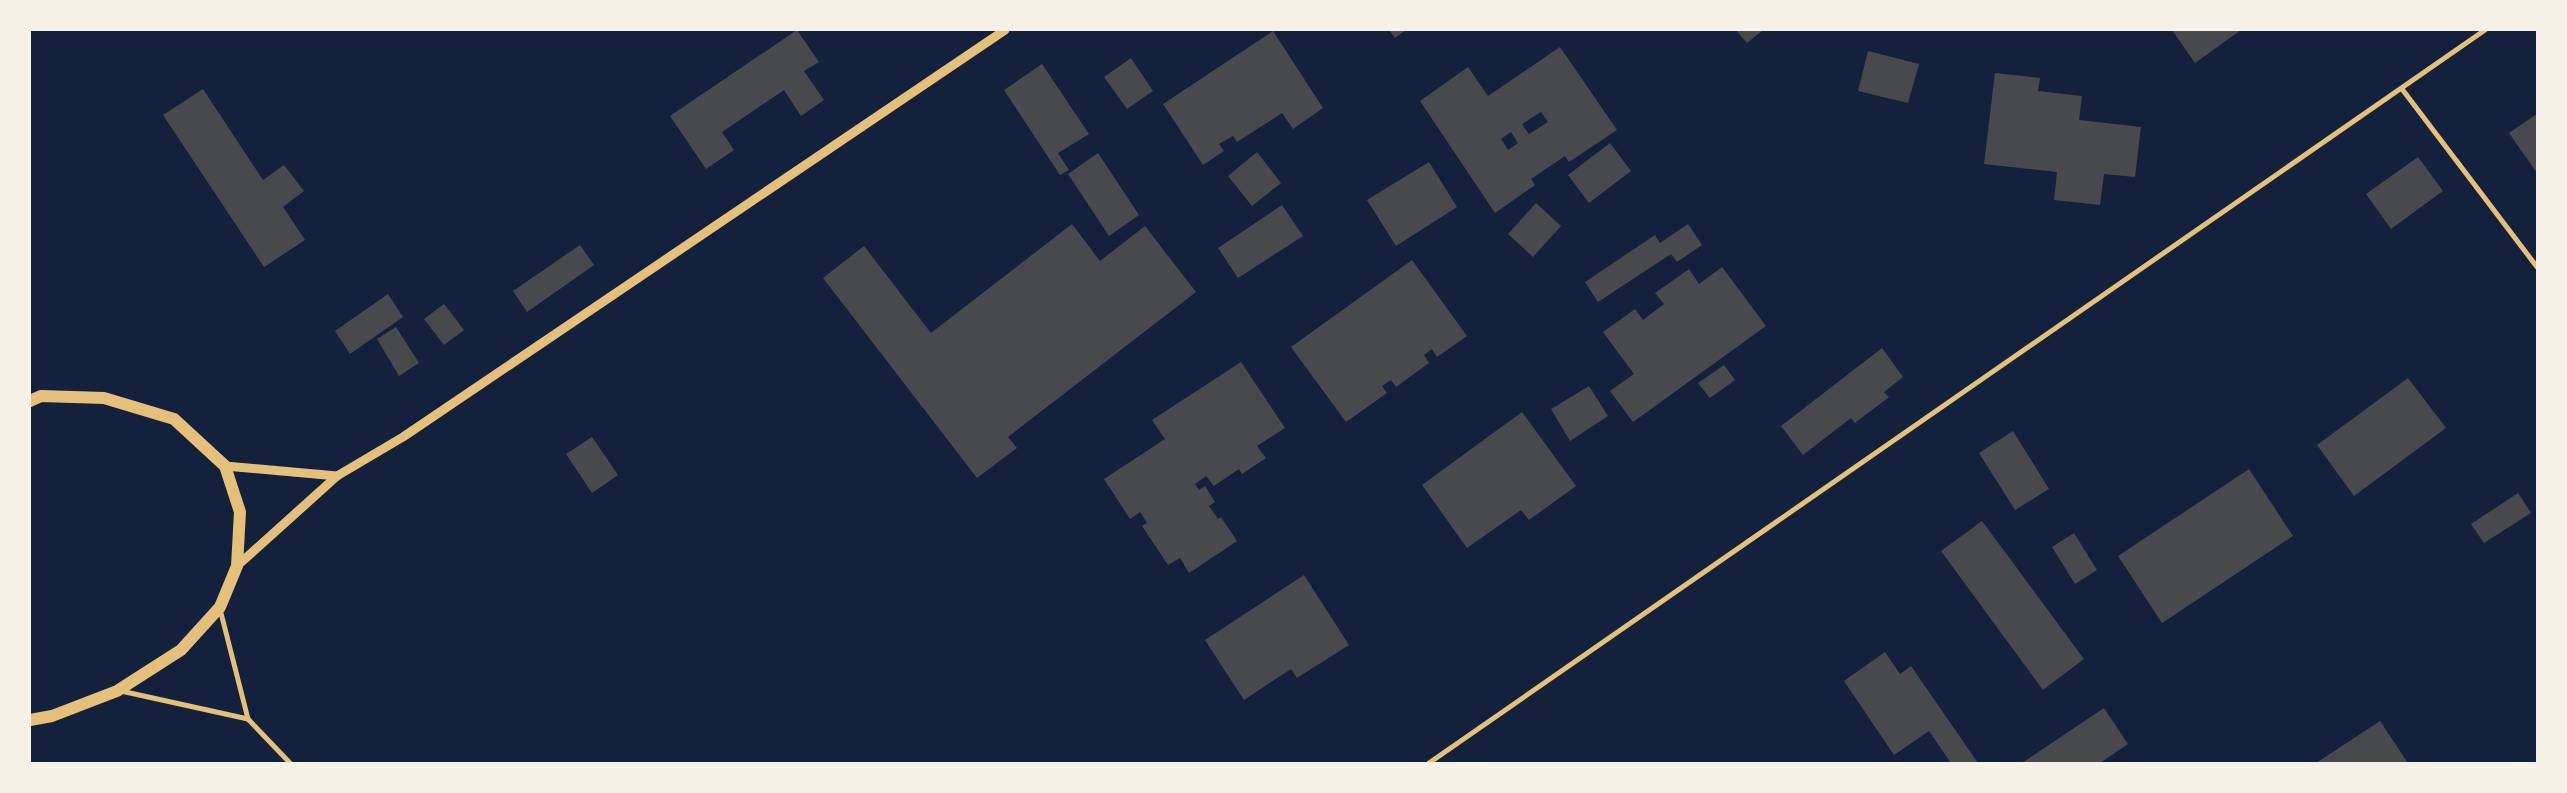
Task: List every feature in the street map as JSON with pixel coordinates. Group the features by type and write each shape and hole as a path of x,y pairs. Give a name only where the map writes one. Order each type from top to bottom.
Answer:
{"main road":[{"path":"30,720 52,716 117,691 181,650 220,608 238,566 240,512 226,466 174,419 104,398 34,396"}],"street":[{"path":"238,566 337,476 411,432 1005,30"},
{"path":"1429,763 2485,30"},
{"path":"2402,89 2537,267"},
{"path":"226,466 337,476"},
{"path":"220,608 248,719 290,763"},
{"path":"117,691 248,719"}],"building":[{"path":"797,30 819,62 804,71 824,100 801,116 784,90 722,132 734,150 706,169 670,116"},
{"path":"1389,30 1406,30 1395,38"},
{"path":"1736,30 1763,30 1747,43"},
{"path":"2172,30 2241,30 2195,63"},
{"path":"1273,31 1323,108 1293,129 1282,113 1237,142 1233,136 1219,144 1224,151 1203,165 1163,104"},
{"path":"1560,47 1617,130 1569,162 1565,156 1531,179 1535,185 1495,213 1420,101 1468,67 1488,96","holes":["1541,112 1548,122 1529,134 1522,124","1511,132 1518,143 1508,150 1501,139"]},
{"path":"1868,51 1919,64 1908,103 1858,91"},
{"path":"1131,58 1153,91 1127,109 1104,77"},
{"path":"1042,64 1089,134 1058,153 1069,170 1060,175 1004,90"},
{"path":"1995,73 2040,78 2038,91 2082,96 2079,120 2141,127 2135,177 2104,174 2100,205 2054,200 2057,172 1984,164"},
{"path":"203,89 263,180 284,165 304,191 283,207 305,240 264,267 163,115"},
{"path":"2537,114 2537,173 2509,133"},
{"path":"1610,143 1631,171 1589,203 1568,175"},
{"path":"1257,152 1281,183 1252,206 1228,176"},
{"path":"1098,153 1139,215 1109,236 1068,174"},
{"path":"2418,157 2443,191 2391,229 2366,194"},
{"path":"1429,162 1457,207 1396,246 1367,200"},
{"path":"1536,203 1561,226 1533,257 1508,234"},
{"path":"1282,205 1303,236 1238,278 1218,248"},
{"path":"1072,224 1100,261 1145,226 1196,292 1008,437 1017,448 977,478 823,278 864,246 931,333"},
{"path":"1688,224 1702,245 1677,262 1671,254 1598,302 1585,282 1655,235 1660,243"},
{"path":"580,245 594,265 527,312 513,291"},
{"path":"1412,260 1467,336 1437,357 1432,349 1424,355 1429,363 1396,387 1391,380 1382,386 1387,393 1346,422 1291,347"},
{"path":"1722,267 1766,326 1633,422 1610,391 1634,374 1603,332 1635,309 1643,320 1664,304 1655,293 1689,269 1699,284"},
{"path":"388,294 403,317 350,354 335,331"},
{"path":"444,304 464,330 444,345 424,319"},
{"path":"396,327 419,363 399,376 377,339"},
{"path":"1882,348 1903,377 1884,392 1889,397 1855,423 1851,418 1803,455 1781,426"},
{"path":"1241,362 1285,428 1257,446 1266,458 1242,474 1239,469 1214,486 1206,476 1195,484 1199,490 1205,486 1215,502 1209,506 1218,519 1221,517 1237,541 1189,573 1180,558 1168,565 1142,526 1147,523 1140,512 1130,519 1104,479 1165,439 1152,420"},
{"path":"1724,365 1735,380 1710,398 1698,383"},
{"path":"2408,378 2446,428 2354,496 2317,445"},
{"path":"1589,386 1608,416 1570,441 1551,409"},
{"path":"1522,412 1576,486 1529,520 1521,510 1467,548 1422,485"},
{"path":"2013,431 2049,489 2015,510 1979,453"},
{"path":"592,437 618,475 592,493 566,454"},
{"path":"2249,469 2293,536 2162,623 2118,556"},
{"path":"2518,493 2531,513 2484,543 2471,524"},
{"path":"1982,521 2084,659 2043,690 1941,551"},
{"path":"2074,533 2097,570 2075,584 2052,547"},
{"path":"1304,575 1349,645 1297,678 1291,669 1244,700 1205,640"},
{"path":"1885,652 1900,674 1911,666 1978,763 1951,763 1929,731 1894,755 1844,681"},
{"path":"2104,708 2128,744 2100,763 2022,763"},
{"path":"2380,721 2408,763 2316,763"}]}
